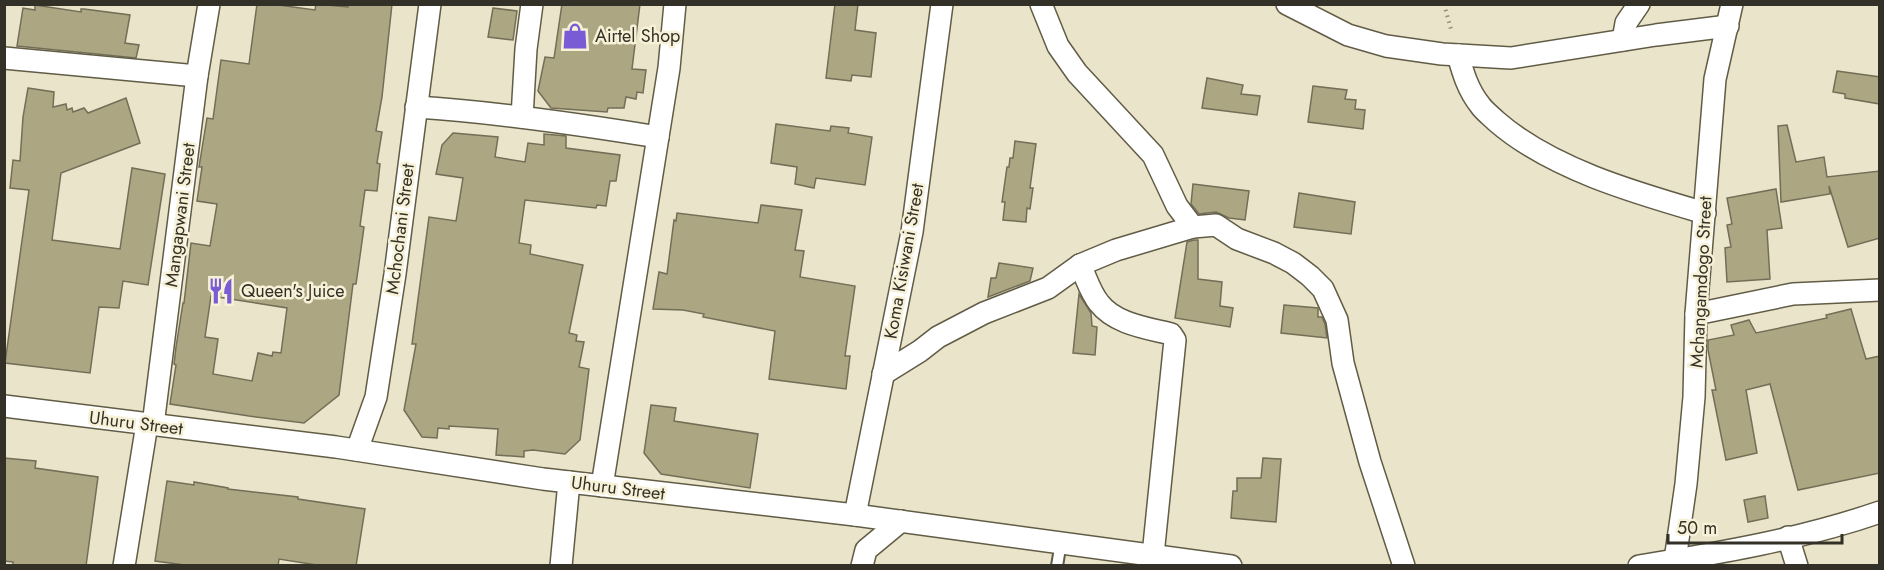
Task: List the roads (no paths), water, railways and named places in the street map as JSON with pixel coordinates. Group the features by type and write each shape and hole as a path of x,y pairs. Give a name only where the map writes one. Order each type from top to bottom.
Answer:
{"street":[{"name":"Mangapwani Street","path":"124,566 150,425 197,76 209,4"},
{"name":"Mchochani Street","path":"357,450 376,397 395,274 430,4"},
{"path":"522,117 526,49 532,4"},
{"path":"602,486 669,68 675,4"},
{"name":"Koma Kisiwani Street","path":"855,515 912,232 942,4"},
{"path":"1041,4 1058,46 1077,73 1153,155 1177,206 1193,227"},
{"path":"1287,4 1348,34 1386,46 1458,55 1511,58 1728,26"},
{"path":"1623,40 1626,23 1639,4"},
{"name":"Mchangamdogo Street","path":"1675,560 1686,484 1694,398 1696,314 1715,79 1732,4"},
{"path":"1458,55 1467,85 1481,107 1506,129 1540,153 1637,193 1705,213"},
{"path":"4,58 197,76"},
{"path":"416,107 522,117 658,137"},
{"path":"884,374 938,337 984,313 1048,288 1080,265 1116,250 1193,227 1216,225 1237,239 1293,263 1323,289 1337,320 1343,363 1370,462 1404,566"},
{"path":"1080,265 1102,307 1123,321 1171,334 1176,340 1154,555"},
{"path":"1696,314 1793,294 1880,290"},
{"name":"Uhuru Street","path":"4,406 357,450 569,482 855,515 1231,566"},
{"path":"561,566 569,482"},
{"path":"1639,566 1721,553 1854,521 1880,512"},
{"path":"862,566 866,550 901,522"},
{"path":"1788,537 1797,566"}],"lane":[{"path":"1057,566 1061,542"}],"place":[{"name":"Airtel Shop","path":"575,36"},
{"name":"Queen's Juice","path":"221,291"}]}
